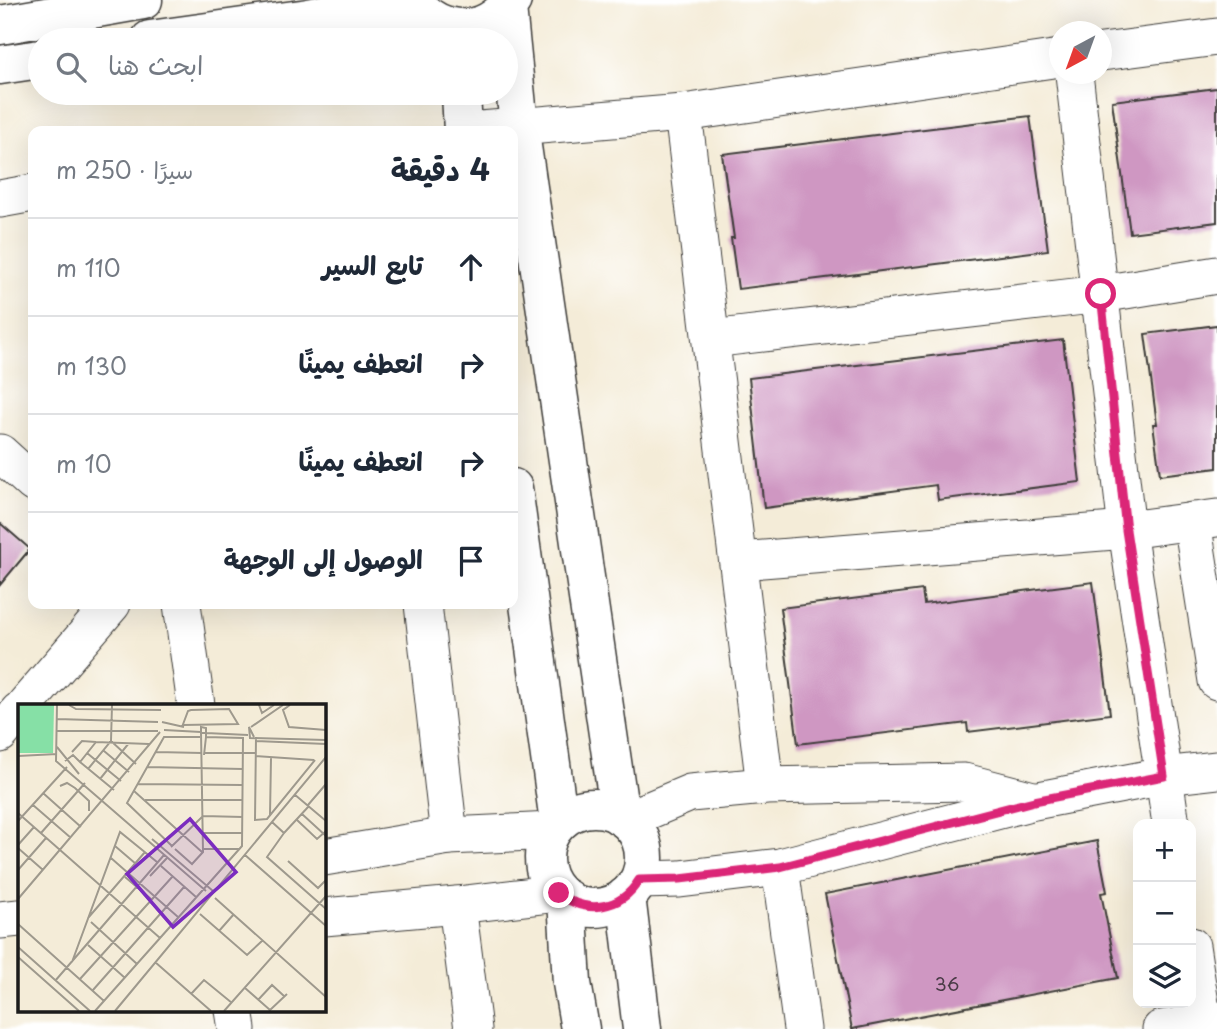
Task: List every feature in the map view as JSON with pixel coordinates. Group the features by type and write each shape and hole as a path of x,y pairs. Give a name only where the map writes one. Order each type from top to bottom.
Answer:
{"street":[{"path":"0,25 143,0"},
{"path":"237,28 365,7 428,19 454,28 473,28 492,21 509,4"},
{"path":"509,4 511,28"},
{"path":"1112,51 1217,37"},
{"path":"519,126 683,113 1049,59"},
{"path":"0,65 28,61"},
{"path":"1075,84 1126,530 1170,819"},
{"path":"463,105 465,126"},
{"path":"517,105 623,818"},
{"path":"683,113 765,786"},
{"path":"0,199 28,194"},
{"path":"711,339 1101,294 1217,275"},
{"path":"0,453 28,478"},
{"path":"739,561 1126,530 1204,519 1217,681"},
{"path":"518,527 556,826 544,856 546,870 551,882 563,896 581,906 613,904 633,888 680,879 780,867 1034,801 1164,776 1217,770"},
{"path":"25,704 108,609"},
{"path":"183,609 196,704"},
{"path":"424,609 449,836"},
{"path":"0,734 18,712"},
{"path":"623,818 690,793 765,786 964,782 1034,801"},
{"path":"326,857 449,836 556,826 578,810 589,808 611,811 633,826 642,843 644,862 633,888 642,1029"},
{"path":"780,867 802,1029"},
{"path":"326,917 563,896"},
{"path":"563,896 572,983 580,1029"},
{"path":"457,905 473,1029"},
{"path":"0,920 18,918"},
{"path":"1161,1029 1208,1024 1196,969"}],"building":[{"path":"1217,88 1217,222 1130,233 1112,101"},
{"path":"1030,116 1048,250 738,289 722,154"},
{"path":"1217,325 1217,468 1160,475 1153,424 1157,424 1145,334"},
{"path":"1063,340 1080,482 938,500 936,485 764,508 749,378"},
{"path":"0,523 28,547 28,551 0,585"},
{"path":"1093,582 1110,714 968,732 967,723 798,744 780,608 922,590 924,604"},
{"path":"1097,841 1107,892 1101,893 1118,978 852,1029 825,894"}],"route":[{"path":"559,893 581,906 613,904 634,889 639,880 680,879 780,867 1034,801 1164,776 1126,530 1101,294"}]}
